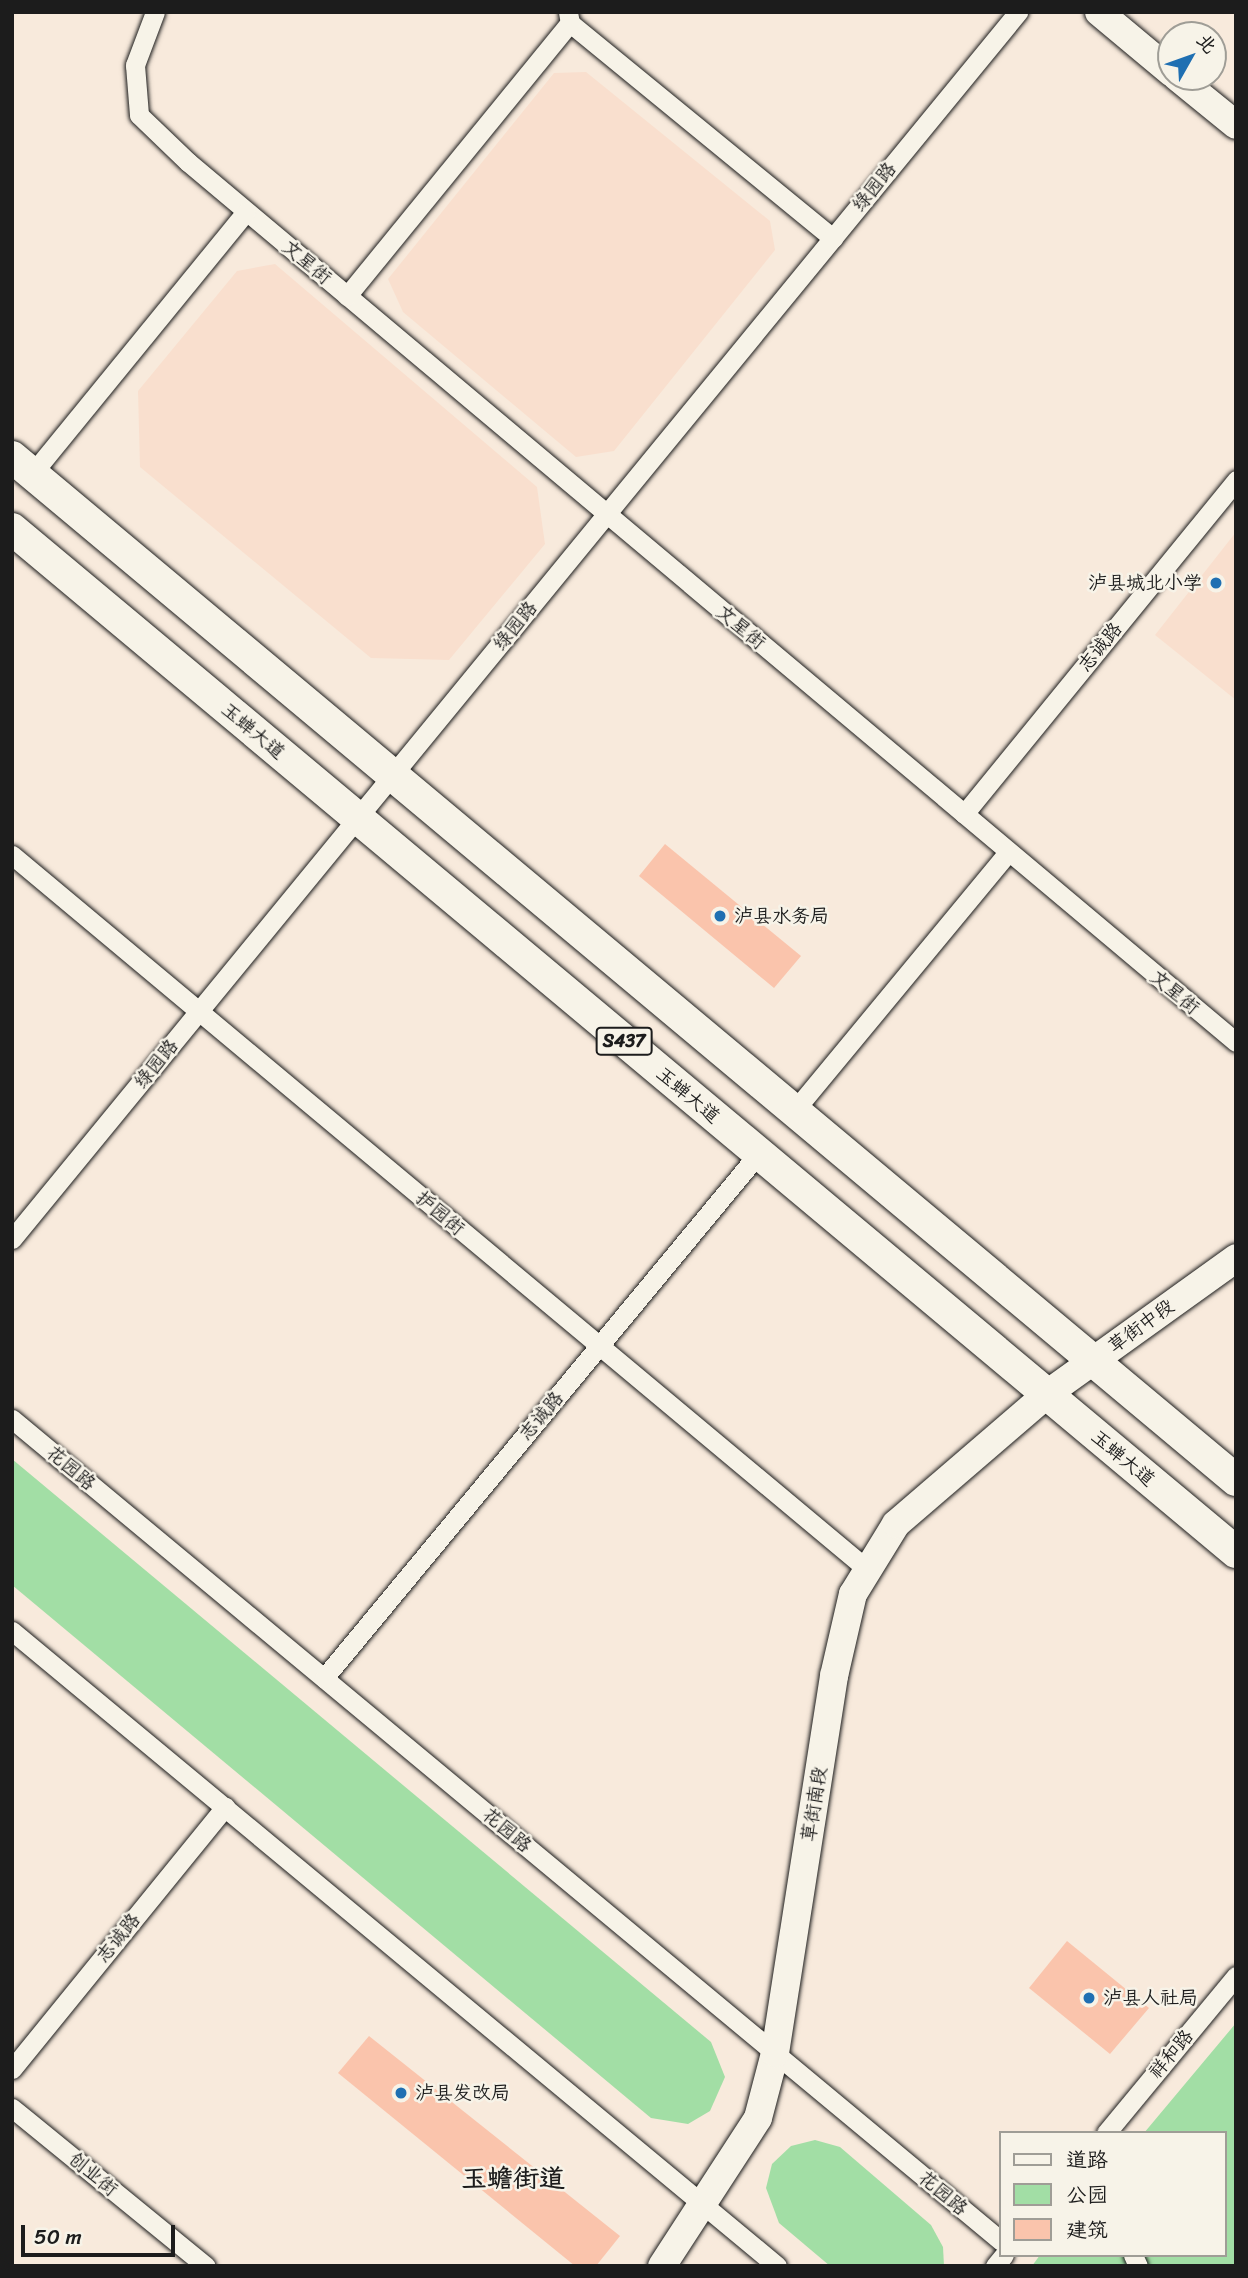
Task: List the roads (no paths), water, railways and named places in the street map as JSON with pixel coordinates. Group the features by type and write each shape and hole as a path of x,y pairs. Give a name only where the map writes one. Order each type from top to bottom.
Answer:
{"main road":[{"path":"1099,12 1157,60"},
{"path":"1194,91 1236,125"},
{"name":"S437","path":"22,466 1236,1480"},
{"name":"玉蝉大道","path":"12,529 1236,1552"},
{"name":"草街中段","path":"1047,1394 1236,1258"},
{"name":"草街南段","path":"662,2266 758,2118 775,2053 834,1676 853,1594 896,1524 1047,1394"}],"street":[{"name":"文星街","path":"155,12 135,65 139,115 246,212 1236,1042"},
{"name":"绿园路","path":"12,1239 1018,12"},
{"path":"347,296 569,18 833,238"},
{"path":"22,466 246,212"},
{"name":"志诚路","path":"964,814 1236,480"},
{"path":"794,1111 1008,852"},
{"name":"护园街","path":"12,855 868,1570"},
{"name":"志诚路","path":"324,1678 759,1153"},
{"name":"花园路","path":"12,1419 1000,2240"},
{"path":"12,1631 777,2266"},
{"name":"志诚路","path":"12,2069 225,1807"},
{"name":"祥和路","path":"1108,2131 1236,1976"},
{"name":"创业街","path":"12,2108 206,2266"}],"place":[{"name":"泸县城北小学","path":"1216,583"},
{"name":"泸县水务局","path":"720,916"},
{"name":"泸县人社局","path":"1089,1998"},
{"name":"泸县发改局","path":"401,2093"}],"district":[{"name":"玉蟾街道","path":"513,2179"}]}
